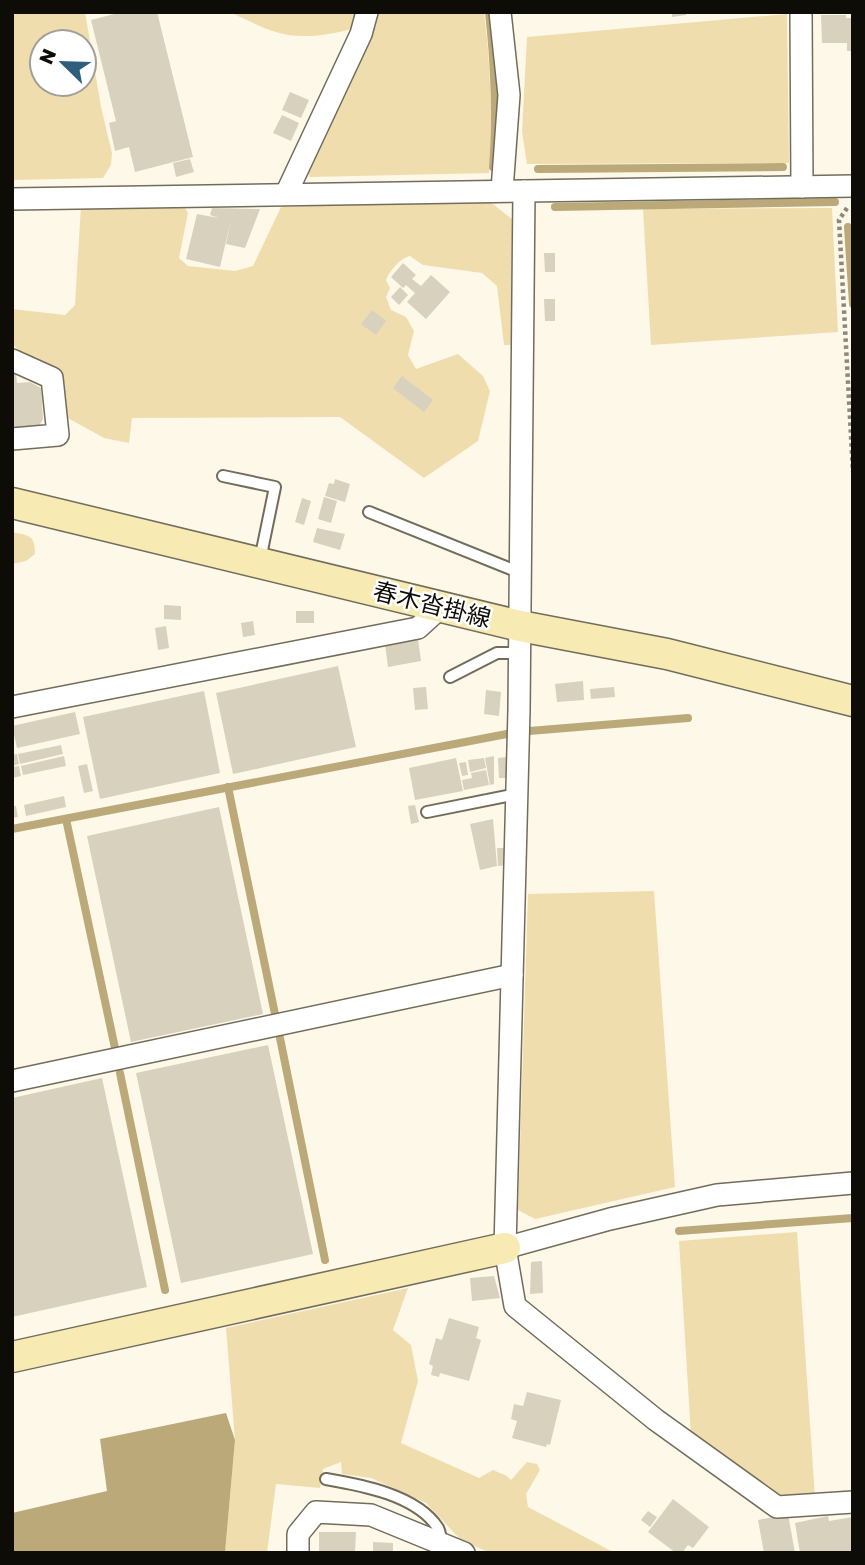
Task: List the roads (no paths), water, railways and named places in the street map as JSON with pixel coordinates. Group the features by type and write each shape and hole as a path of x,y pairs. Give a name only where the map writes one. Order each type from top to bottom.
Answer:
{"main road":[{"name":"春木沓掛線","path":"12,503 441,607 520,639 667,654 853,701"},
{"path":"12,1357 505,1248"}],"street":[{"path":"286,194 360,34 366,12"},
{"path":"500,12 509,95 513,191 521,573 505,1248 515,1306 656,1420 777,1507 853,1502"},
{"path":"801,12 802,187"},
{"path":"12,198 853,186"},
{"path":"12,360 52,378 58,435 12,439"},
{"path":"12,707 418,628 441,607"},
{"path":"12,1081 512,975"},
{"path":"505,1248 610,1219 717,1195 853,1183"},
{"path":"298,1553 298,1534 316,1513 371,1515 442,1548 464,1553"}],"lane":[{"path":"223,476 275,487 260,563"},
{"path":"369,512 521,573"},
{"path":"450,677 520,639"},
{"path":"427,812 517,794"},
{"path":"326,1479 373,1487 420,1509 439,1529 442,1548"}],"waterway":[{"path":"489,12 495,90 493,167"},
{"path":"538,169 783,167"},
{"path":"555,207 835,202"},
{"path":"848,227 853,304"},
{"path":"12,829 517,732 688,718"},
{"path":"228,787 275,1014"},
{"path":"66,819 115,1048"},
{"path":"280,1038 325,1260"},
{"path":"120,1073 165,1290"},
{"path":"679,1231 853,1218"}]}
